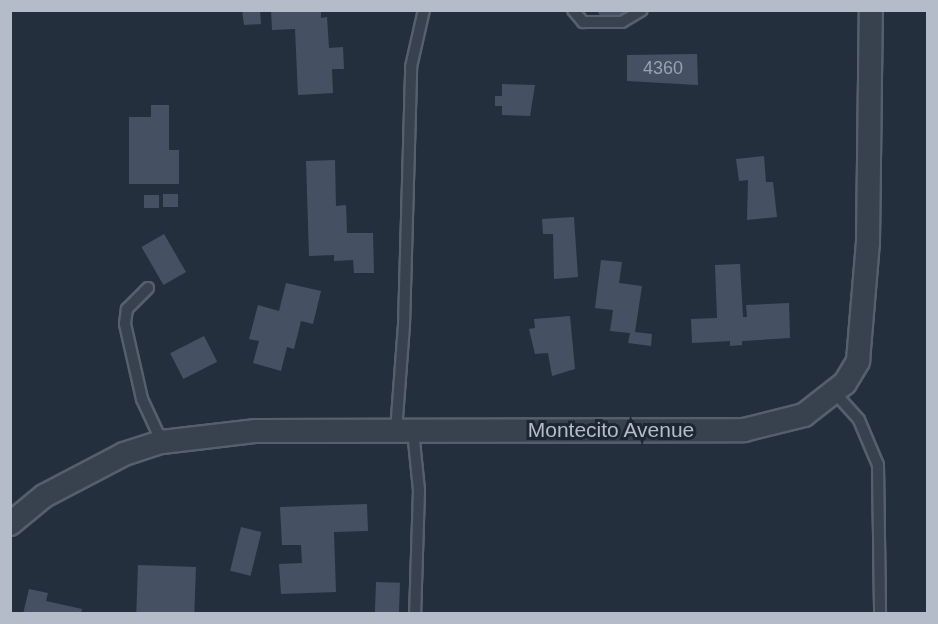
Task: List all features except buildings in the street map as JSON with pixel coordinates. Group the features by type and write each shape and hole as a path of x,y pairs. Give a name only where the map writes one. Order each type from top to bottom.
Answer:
{"street":[{"name":"Montecito Avenue","path":"10,524 44,496 124,454 162,442 256,431 744,430 804,415 835,393 858,361 864,324 871,10"}],"lane":[{"path":"415,614 418,490 404,431 404,325 411,67 424,10"},
{"path":"573,10 583,22 622,22 642,10"},
{"path":"148,288 127,309 125,324 141,399 162,442"},
{"path":"835,393 859,420 878,465 880,614"}]}
